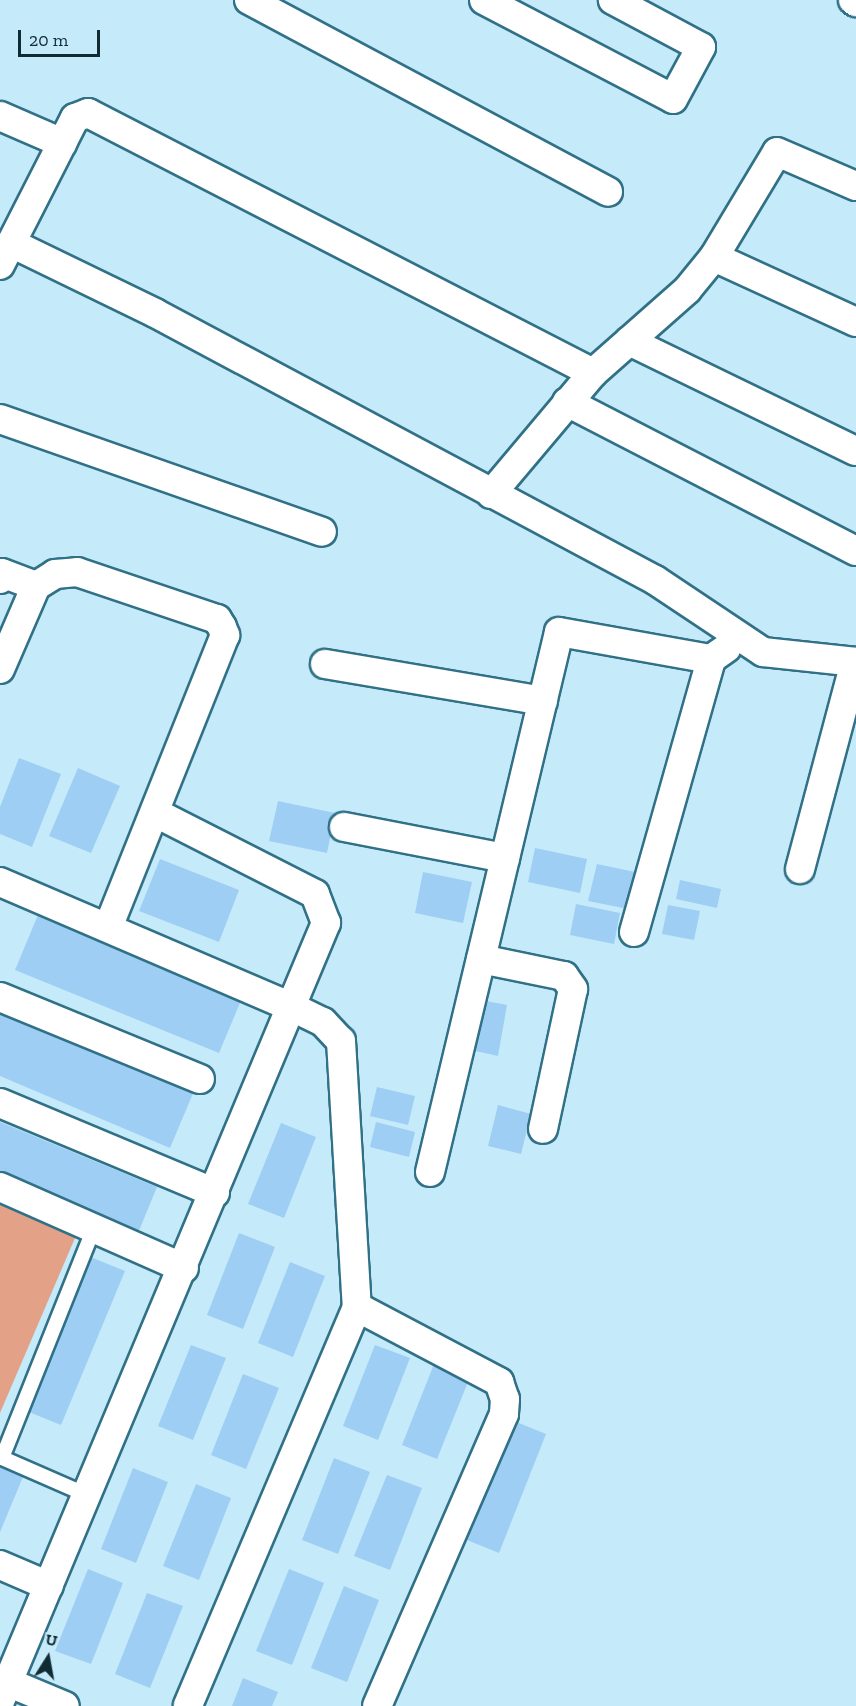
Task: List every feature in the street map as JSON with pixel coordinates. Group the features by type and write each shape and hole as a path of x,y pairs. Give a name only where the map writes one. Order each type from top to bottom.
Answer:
{"street":[{"path":"249,0 608,192"},
{"path":"484,0 673,99 701,47 613,0"},
{"path":"593,373 88,113 75,118 6,254 258,366 491,494 656,580 775,656 855,662 800,869"},
{"path":"0,116 62,143"},
{"path":"491,494 593,373 656,321 714,257 777,152 856,186"},
{"path":"714,257 856,322"},
{"path":"629,341 856,451"},
{"path":"567,402 856,551"},
{"path":"0,419 322,532"},
{"path":"0,669 36,586 55,574 77,572 217,619 222,627 225,635 156,813 108,927"},
{"path":"0,579 2,573 36,586"},
{"path":"430,1172 560,632 711,659"},
{"path":"634,932 711,659 742,635"},
{"path":"325,664 543,701"},
{"path":"65,1706 3,1688 49,1586 294,1008 326,923 315,894 156,813"},
{"path":"344,827 506,858"},
{"path":"0,882 294,1008 323,1022 341,1041 357,1307 188,1706"},
{"path":"481,959 564,976 573,989 543,1129"},
{"path":"0,997 200,1079"},
{"path":"0,1103 215,1193"},
{"path":"0,1187 184,1268"},
{"path":"357,1307 499,1382 505,1399 504,1414 377,1706"},
{"path":"0,1565 49,1586"}],"lane":[{"path":"87,1495 1,1458 94,1228"}],"shaded area":[{"path":"0,1198 78,1231 0,1413"}],"building":[{"path":"19,758 61,774 32,847 0,834 0,807"},
{"path":"78,768 120,786 91,853 49,836"},
{"path":"278,801 335,813 327,853 269,841"},
{"path":"535,848 587,859 580,893 528,882"},
{"path":"160,859 239,890 219,942 139,911"},
{"path":"597,864 635,872 628,909 588,901"},
{"path":"423,872 472,882 463,923 415,913"},
{"path":"680,880 721,889 717,908 676,899"},
{"path":"576,904 620,913 614,944 570,935"},
{"path":"668,905 700,911 694,940 662,934"},
{"path":"38,915 242,998 219,1053 15,970"},
{"path":"481,1000 507,1005 498,1056 471,1050"},
{"path":"0,1009 194,1091 170,1148 0,1076"},
{"path":"377,1087 415,1096 408,1125 370,1116"},
{"path":"498,1105 531,1114 521,1154 488,1146"},
{"path":"0,1122 157,1187 138,1233 0,1176"},
{"path":"376,1122 415,1132 409,1157 370,1147"},
{"path":"281,1123 316,1137 284,1218 248,1204"},
{"path":"239,1233 275,1247 243,1329 207,1315"},
{"path":"88,1256 125,1271 61,1425 24,1410"},
{"path":"290,1262 325,1276 293,1357 258,1343"},
{"path":"191,1345 226,1358 193,1440 158,1426"},
{"path":"375,1345 410,1358 378,1440 343,1426"},
{"path":"434,1364 470,1377 437,1459 402,1445"},
{"path":"243,1374 279,1388 246,1469 211,1455"},
{"path":"509,1419 546,1434 499,1553 462,1538"},
{"path":"334,1458 370,1472 338,1554 302,1540"},
{"path":"0,1462 25,1472 0,1532"},
{"path":"133,1468 168,1482 136,1563 101,1549"},
{"path":"387,1475 422,1488 390,1570 354,1556"},
{"path":"196,1484 231,1498 199,1580 163,1566"},
{"path":"88,1569 123,1583 91,1664 55,1651"},
{"path":"289,1569 324,1583 292,1665 256,1651"},
{"path":"344,1586 379,1600 347,1682 311,1668"},
{"path":"147,1593 183,1606 150,1688 115,1674"},
{"path":"243,1678 278,1692 272,1706 232,1706"}]}
